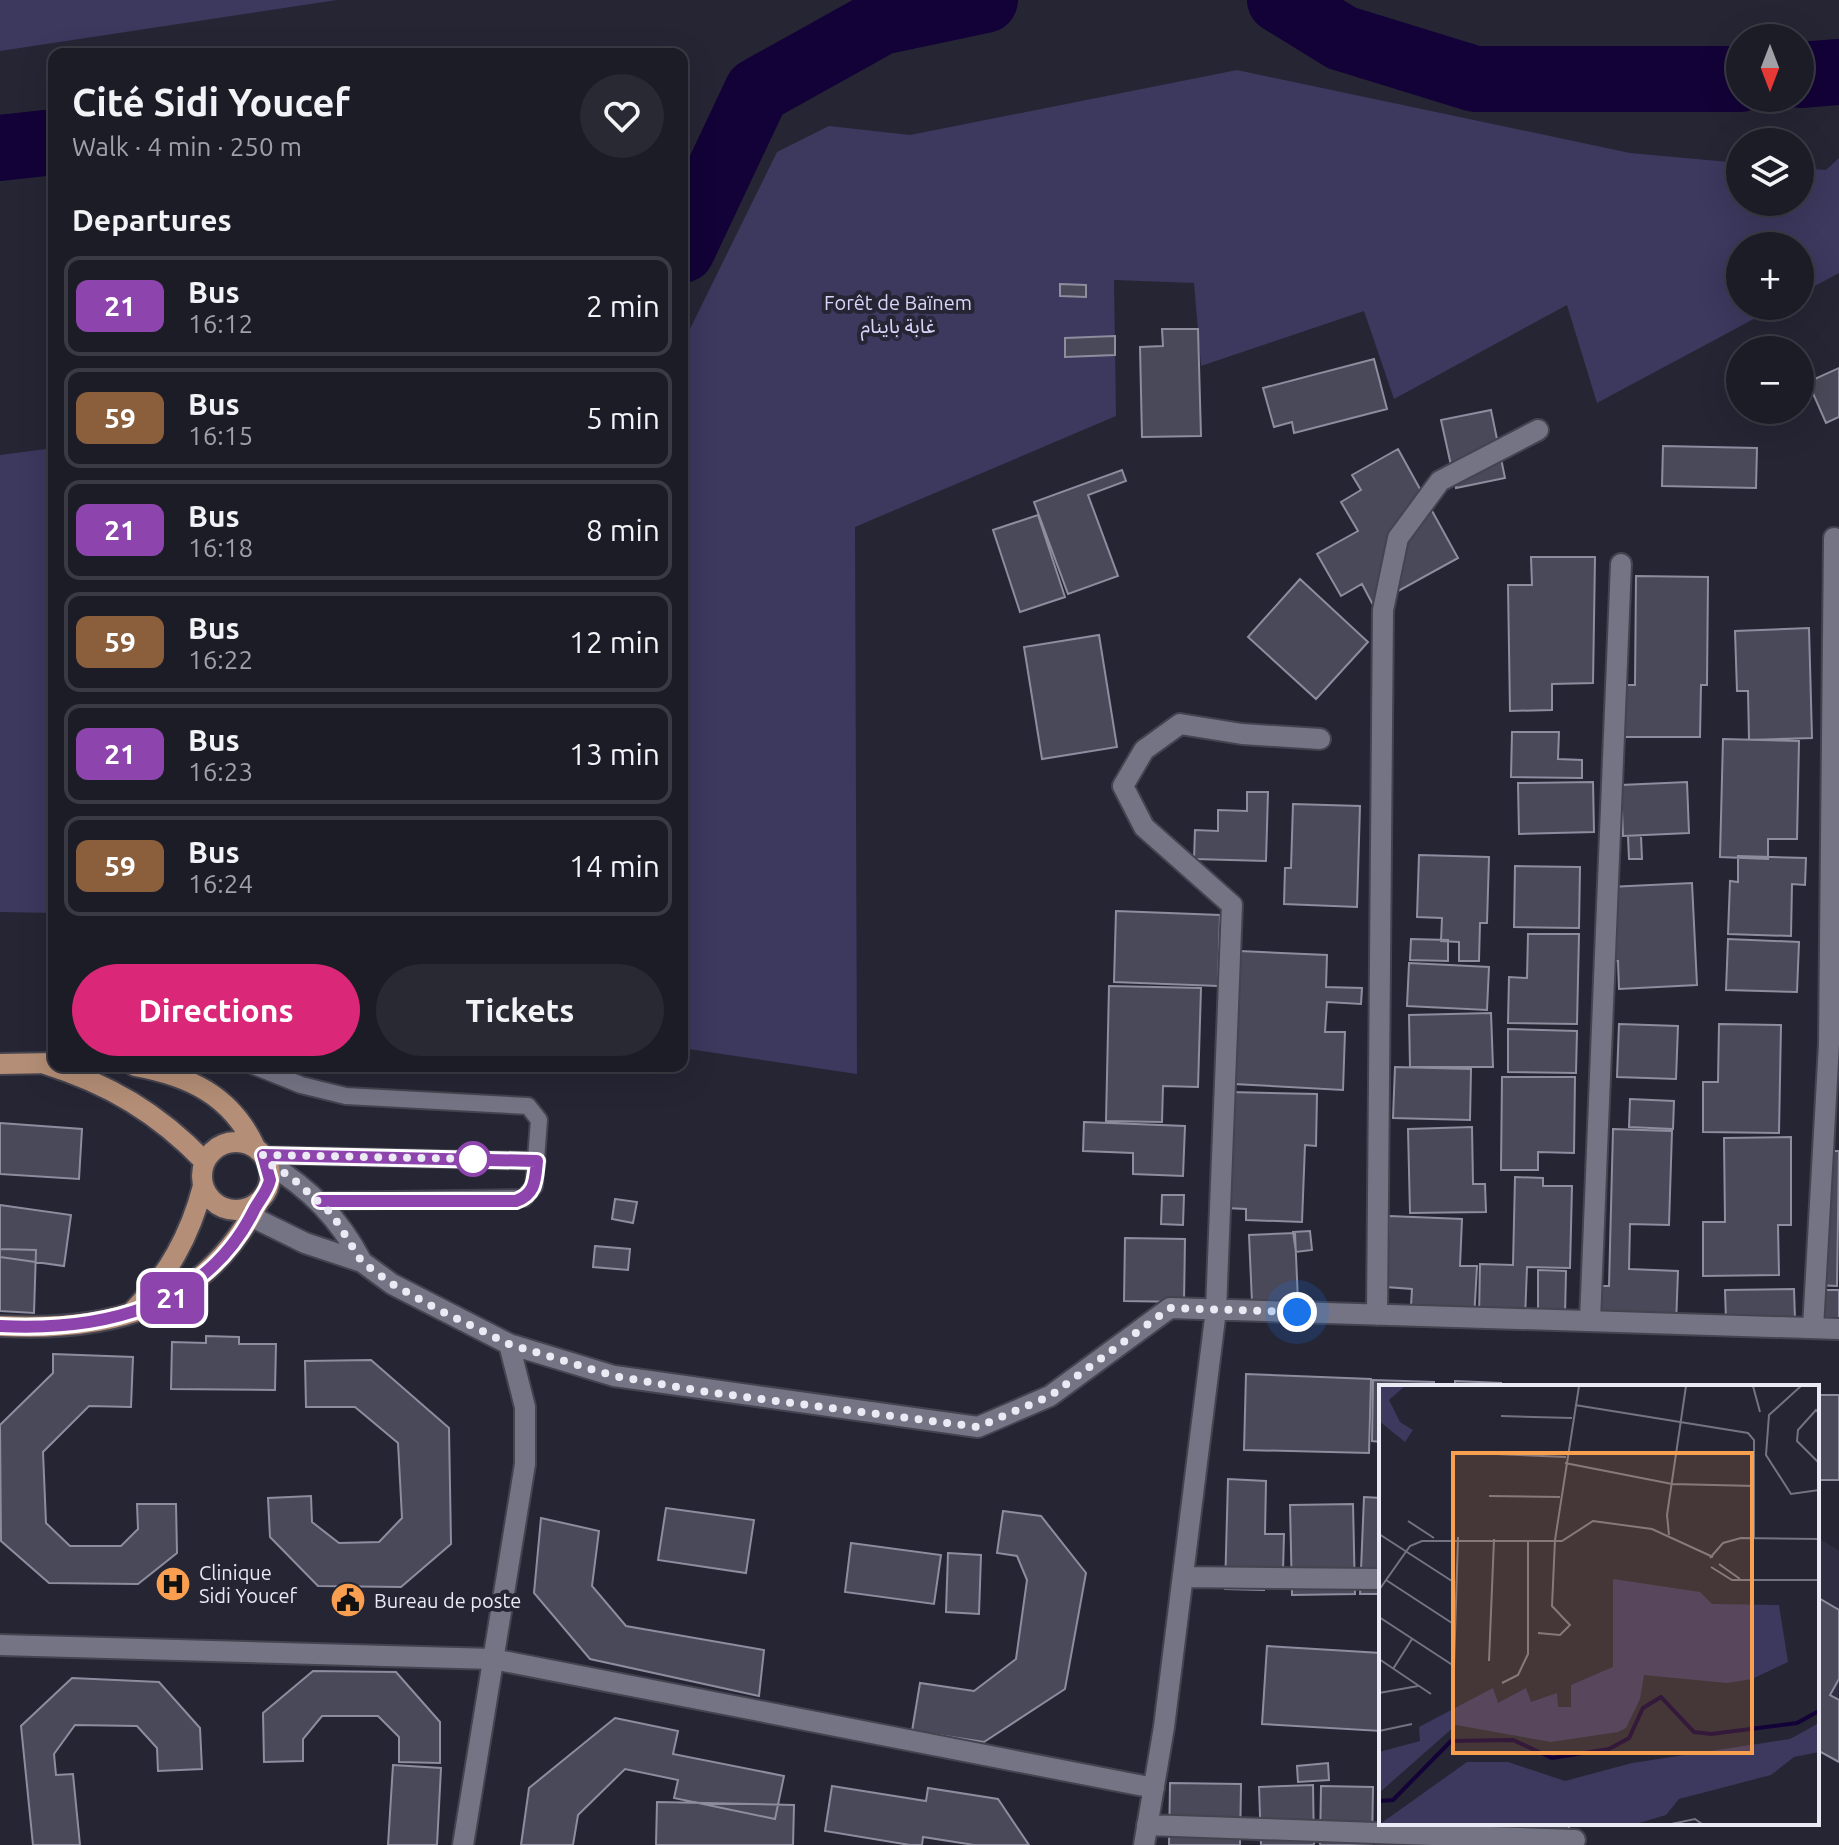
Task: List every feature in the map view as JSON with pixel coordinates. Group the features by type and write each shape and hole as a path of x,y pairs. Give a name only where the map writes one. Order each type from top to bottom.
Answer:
{"main road":[{"path":"0,1064 48,1063"},
{"path":"71,1072 116,1091 149,1111 205,1162"},
{"path":"0,1326 70,1325 129,1315 176,1296 226,1254 249,1210 270,1180 262,1155 246,1127 216,1095 178,1076 161,1072"},
{"path":"129,1315 177,1256 188,1234 203,1186 205,1162 221,1145 244,1142 262,1155"},
{"path":"203,1186 216,1204 249,1210"}],"street":[{"path":"1377,1315 1383,610 1398,538 1440,481 1538,430"},
{"path":"1813,1328 1834,1048 1834,538 1839,541"},
{"path":"1590,1321 1621,564"},
{"path":"1320,739 1242,734 1180,724 1144,750 1123,786 1144,827 1232,905 1216,1310 1183,1577 1145,1835 1575,1840"},
{"path":"262,1155 320,1201 349,1236 362,1262"},
{"path":"249,1210 305,1243 362,1262 392,1284 509,1344 614,1376 978,1427 1050,1396 1170,1308 1839,1329"},
{"path":"463,1845 525,1464 525,1407 509,1344"},
{"path":"1183,1577 1379,1579"},
{"path":"0,1645 493,1659 1154,1788"}],"lane":[{"path":"269,1072 301,1085 346,1096 528,1106 539,1120 534,1186 530,1194 516,1201 320,1201"},
{"path":"262,1155 537,1161"}],"shaded area":[{"path":"1819,1538 1839,1551 1839,1753 1819,1739"}],"green space":[{"path":"0,0 337,0 0,51"},
{"name":"Forêt de Baïnem غابة باينام","path":"1237,70 1630,153 1726,162 1726,216 1814,216 1814,169 1826,170 1839,158 1839,273 1814,286 1814,232 1726,232 1726,320 1752,320 1597,403 1567,305 1394,399 1364,311 1201,366 1194,283 1114,280 1116,416 855,527 857,1074 688,1049 689,331 777,152 829,126 910,135"},
{"path":"48,449 48,913 0,912 0,455"}],"building":[{"path":"1060,284 1086,285 1086,297 1060,296"},
{"path":"1162,329 1198,329 1201,436 1142,437 1140,347 1163,346"},
{"path":"1115,336 1115,355 1065,357 1065,338"},
{"path":"1374,359 1387,409 1294,433 1292,422 1274,427 1263,388"},
{"path":"1839,368 1839,417 1826,423 1814,396 1814,379"},
{"path":"1491,410 1505,478 1456,488 1441,420"},
{"path":"1663,446 1757,448 1756,488 1662,486"},
{"path":"1398,449 1458,558 1373,605 1362,584 1341,596 1317,554 1358,531 1341,502 1361,490 1352,475"},
{"path":"1122,470 1126,481 1088,495 1118,576 1068,594 1034,502"},
{"path":"1038,515 1065,597 1020,612 993,530"},
{"path":"1531,557 1595,557 1593,683 1552,684 1552,710 1510,711 1508,585 1532,585"},
{"path":"1636,576 1708,577 1707,685 1701,685 1700,737 1620,737 1620,685 1635,685"},
{"path":"1300,579 1368,642 1316,699 1248,637"},
{"path":"1809,628 1812,738 1749,740 1748,691 1737,691 1735,631"},
{"path":"1099,635 1117,747 1042,759 1024,647"},
{"path":"1512,732 1559,732 1558,759 1582,760 1582,778 1511,777"},
{"path":"1723,739 1799,741 1797,839 1768,839 1768,859 1720,857"},
{"path":"1593,782 1594,832 1519,834 1518,783"},
{"path":"1687,782 1689,833 1623,836 1621,785"},
{"path":"1247,792 1268,792 1266,861 1194,859 1195,830 1218,831 1218,810 1247,811"},
{"path":"1293,804 1360,806 1357,907 1284,904 1285,868 1291,868"},
{"path":"1628,836 1641,836 1642,859 1629,859"},
{"path":"1419,855 1489,857 1487,923 1480,923 1479,961 1459,961 1459,942 1441,941 1442,918 1417,917"},
{"path":"1738,856 1806,858 1805,885 1792,884 1791,936 1728,934 1730,881 1738,882"},
{"path":"1515,866 1580,867 1579,928 1514,927"},
{"path":"1692,883 1697,985 1619,989 1618,961 1613,961 1609,887"},
{"path":"1116,911 1220,915 1218,986 1114,982"},
{"path":"1528,934 1579,934 1577,1024 1508,1023 1509,977 1527,978"},
{"path":"1411,939 1448,940 1448,961 1410,960"},
{"path":"1728,939 1799,942 1797,992 1726,990"},
{"path":"1240,951 1327,955 1326,987 1362,988 1361,1004 1327,1002 1325,1032 1345,1032 1343,1090 1234,1084"},
{"path":"1409,963 1489,967 1487,1010 1407,1006"},
{"path":"1109,986 1201,988 1198,1087 1163,1086 1162,1122 1106,1121"},
{"path":"1491,1013 1493,1067 1410,1067 1409,1015"},
{"path":"1619,1024 1678,1026 1676,1079 1617,1077"},
{"path":"1719,1024 1781,1025 1779,1133 1703,1132 1703,1082 1718,1082"},
{"path":"1508,1029 1577,1031 1576,1073 1508,1072"},
{"path":"1395,1067 1471,1069 1470,1120 1393,1118"},
{"path":"1502,1077 1575,1077 1574,1153 1538,1152 1538,1170 1501,1170"},
{"path":"1229,1092 1317,1094 1316,1146 1305,1145 1302,1222 1246,1220 1246,1209 1226,1208"},
{"path":"1630,1099 1674,1101 1673,1129 1629,1127"},
{"path":"1084,1122 1185,1126 1183,1176 1133,1174 1133,1153 1083,1151"},
{"path":"0,1123 82,1129 79,1179 0,1174"},
{"path":"1472,1127 1473,1184 1485,1184 1486,1212 1410,1213 1408,1129"},
{"path":"1613,1129 1672,1131 1669,1225 1630,1224 1629,1269 1678,1271 1676,1325 1596,1323 1598,1286 1609,1286"},
{"path":"1791,1137 1791,1225 1778,1225 1779,1275 1703,1276 1703,1222 1725,1222 1724,1138"},
{"path":"1825,1151 1839,1151 1837,1286 1814,1285"},
{"path":"1515,1177 1543,1178 1543,1186 1572,1186 1570,1268 1527,1267 1525,1319 1479,1318 1480,1264 1513,1265"},
{"path":"1162,1195 1184,1195 1183,1225 1161,1224"},
{"path":"615,1199 637,1202 633,1223 612,1219"},
{"path":"0,1205 71,1215 64,1266 0,1257"},
{"path":"1389,1216 1462,1219 1460,1266 1477,1266 1474,1319 1410,1322 1412,1289 1386,1287"},
{"path":"1310,1231 1312,1250 1296,1252 1293,1232"},
{"path":"1295,1233 1298,1301 1252,1302 1249,1235"},
{"path":"1125,1238 1185,1239 1184,1302 1124,1301"},
{"path":"595,1246 630,1249 628,1270 593,1267"},
{"path":"0,1249 36,1250 34,1313 0,1311"},
{"path":"1538,1270 1566,1271 1565,1316 1538,1315"},
{"path":"1794,1289 1795,1319 1726,1321 1725,1290"},
{"path":"1813,1290 1839,1290 1839,1332 1812,1331"},
{"path":"206,1336 239,1337 239,1344 276,1344 275,1390 171,1389 172,1342 206,1343"},
{"path":"53,1354 133,1357 131,1407 89,1406 43,1452 46,1523 70,1546 121,1546 138,1529 137,1504 176,1504 177,1553 138,1584 49,1583 1,1541 0,1425 53,1373"},
{"path":"371,1360 449,1428 451,1544 401,1587 318,1586 270,1537 268,1498 311,1496 312,1522 339,1543 379,1542 402,1518 398,1443 355,1407 306,1407 305,1361"},
{"path":"1246,1374 1371,1379 1369,1453 1244,1450"},
{"path":"1373,1380 1434,1382 1434,1385 1379,1385 1379,1442 1372,1441"},
{"path":"1455,1381 1501,1383 1501,1385 1455,1385"},
{"path":"1819,1395 1839,1395 1839,1480 1819,1480"},
{"path":"1228,1479 1266,1481 1265,1534 1284,1534 1283,1571 1265,1570 1264,1590 1225,1589"},
{"path":"1364,1497 1379,1498 1379,1594 1360,1594"},
{"path":"1353,1504 1355,1594 1292,1595 1290,1505"},
{"path":"666,1508 754,1520 746,1573 658,1560"},
{"path":"1003,1511 1041,1516 1086,1573 1065,1689 984,1742 912,1731 920,1683 974,1691 1016,1659 1027,1580 1017,1556 997,1553"},
{"path":"541,1518 599,1531 592,1586 626,1626 764,1650 759,1696 590,1659 534,1593"},
{"path":"851,1543 941,1555 934,1604 845,1592"},
{"path":"948,1553 981,1555 979,1614 946,1612"},
{"path":"1819,1598 1839,1610 1839,1679 1830,1695 1839,1700 1839,1762 1819,1751"},
{"path":"1267,1646 1379,1653 1379,1731 1262,1724"},
{"path":"313,1671 396,1672 440,1722 440,1763 399,1762 399,1737 378,1716 322,1716 303,1739 303,1761 264,1762 263,1713"},
{"path":"72,1678 159,1682 200,1728 202,1769 158,1771 157,1748 137,1726 75,1725 54,1754 56,1775 73,1774 80,1845 33,1845 21,1726"},
{"path":"615,1718 678,1731 673,1754 784,1776 775,1819 674,1798 678,1780 625,1769 578,1815 573,1845 521,1845 529,1788"},
{"path":"1328,1763 1329,1780 1298,1782 1297,1766"},
{"path":"393,1765 441,1768 437,1845 388,1845"},
{"path":"1170,1783 1241,1784 1240,1845 1169,1845"},
{"path":"1313,1785 1314,1845 1261,1845 1259,1787"},
{"path":"832,1786 926,1801 928,1788 998,1799 1029,1845 974,1845 923,1837 922,1845 910,1845 825,1831"},
{"path":"1321,1786 1373,1787 1372,1845 1320,1845"},
{"path":"657,1802 794,1805 793,1845 656,1845"},
{"path":"1379,1825 1569,1825 1569,1845 1379,1845"}],"waterway":[{"path":"688,237 757,91 881,22 985,0"},
{"path":"1280,0 1342,38 1475,79 1726,79"},
{"path":"1814,74 1839,72"},
{"path":"0,148 48,143"}],"bus line":[{"name":"21","path":"0,1326 70,1325 129,1315 176,1296 216,1265 264,1196 270,1171 263,1155 537,1161 530,1194 516,1201 320,1201"}],"place":[{"name":"Clinique Sidi Youcef","path":"173,1584"},
{"name":"Bureau de poste","path":"348,1600"}],"route":[{"path":"473,1159 476,1159 263,1155 268,1163 291,1177 332,1214 349,1236 362,1262 392,1284 437,1309 509,1344 614,1376 707,1392 978,1427 1050,1396 1170,1308 1297,1312"}]}
